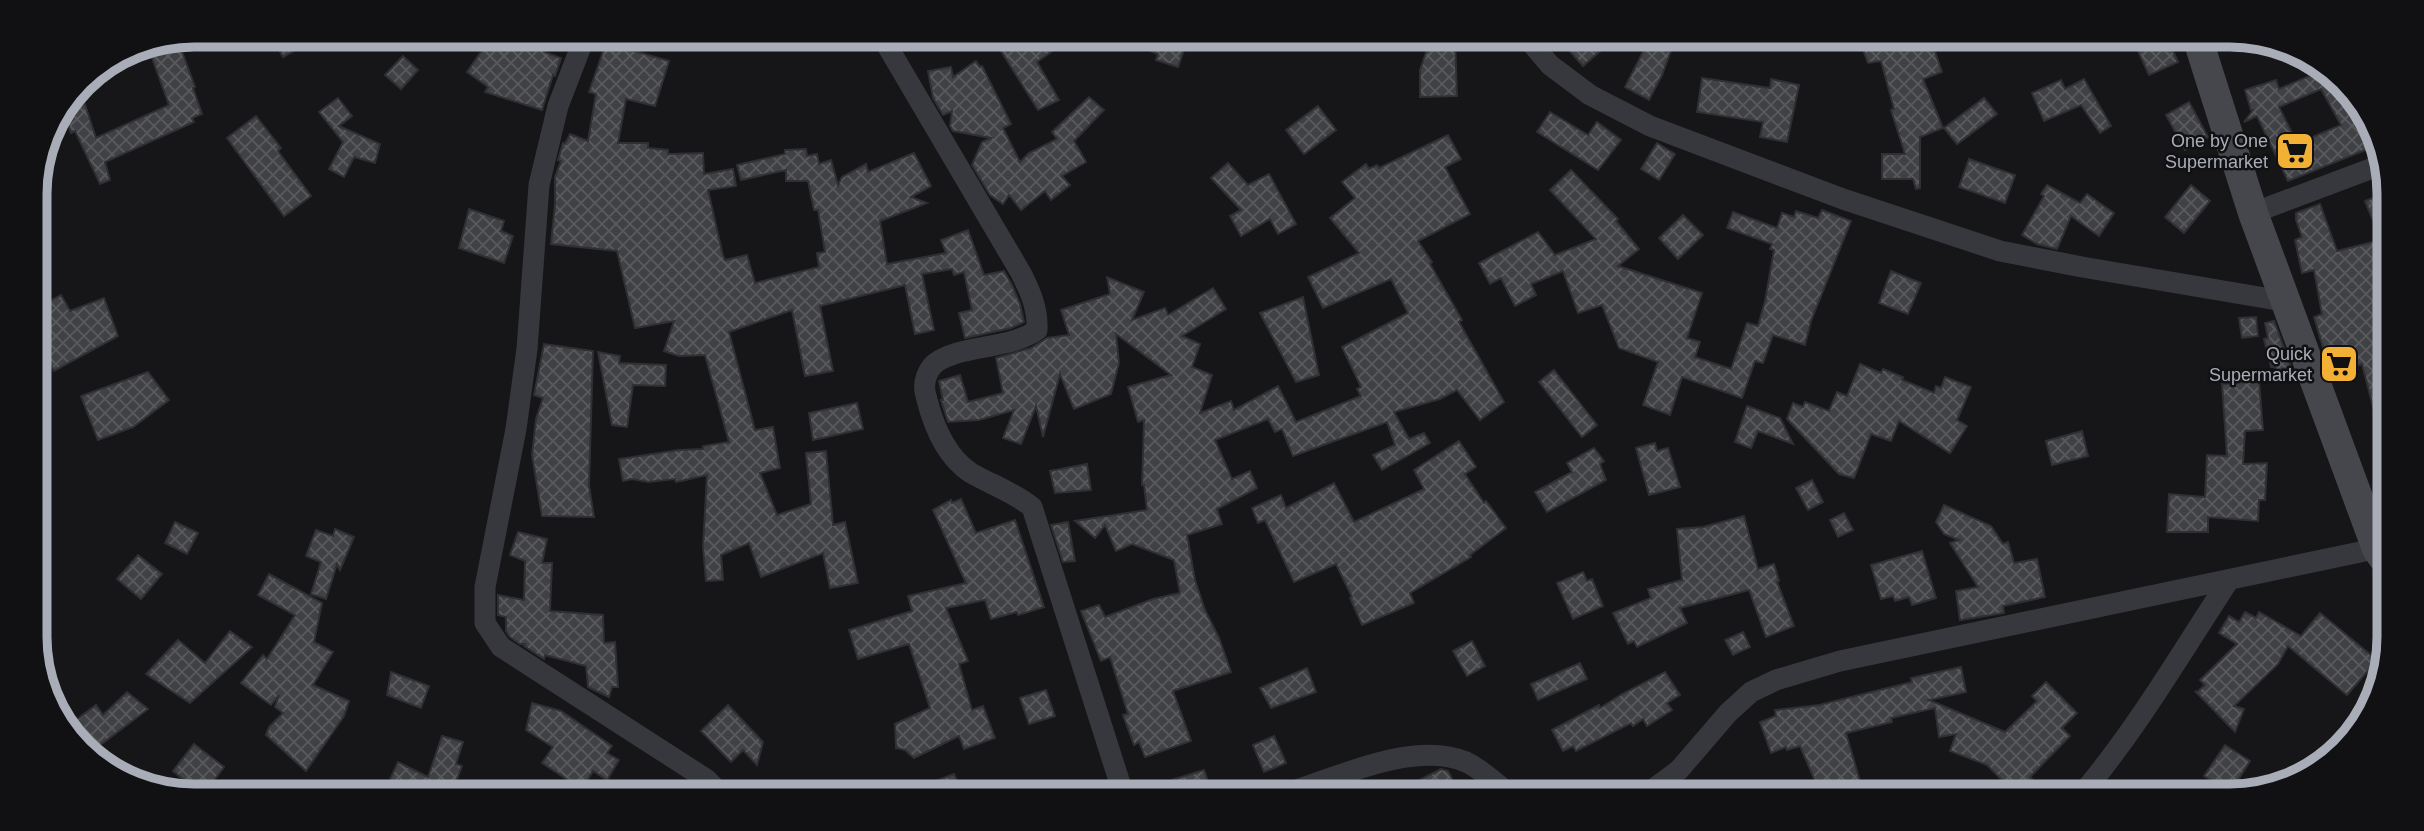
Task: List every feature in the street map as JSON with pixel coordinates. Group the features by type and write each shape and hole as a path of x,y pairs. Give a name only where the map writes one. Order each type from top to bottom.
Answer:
{"street":[{"path":"1536,47 1550,65 1590,95 1650,126 1843,199 2000,251 2283,301"},
{"path":"2200,47 2252,214 2283,301 2377,539"},
{"path":"580,48 558,106 539,185 527,349 516,429 485,587 485,623 501,647 711,784"},
{"path":"888,48 1021,272 1034,301 1038,322 1037,330 1028,336 939,360 927,373 923,388 934,425 953,457 970,472 1019,496 1032,507 1120,784"},
{"path":"2252,214 2374,168"},
{"path":"1661,783 1679,770 1728,713 1751,692 1776,680 1840,661 2229,580 2377,553"},
{"path":"2091,783 2110,759 2229,580"},
{"path":"1317,783 1381,762 1414,756 1443,756 1466,762 1495,783"}],"building":[{"path":"1428,47 1455,47 1457,96 1420,97 1420,70"},
{"path":"1566,47 1604,47 1583,66"},
{"path":"1645,47 1672,48 1649,100 1625,87"},
{"path":"1862,47 1933,47 1942,72 1923,79 1943,128 1920,137 1920,188 1916,189 1913,179 1882,179 1882,154 1905,154 1891,110 1894,109 1881,61 1868,63"},
{"path":"2136,47 2171,47 2178,62 2149,75"},
{"path":"181,48 202,114 192,118 194,122 105,162 110,180 100,184 75,131 71,133 67,121 83,99 96,138 169,105 151,54"},
{"path":"278,48 299,48 283,57"},
{"path":"484,48 542,48 544,52 561,58 542,110 485,92 488,87 467,72"},
{"path":"604,48 623,48 669,61 655,106 626,99 618,143 648,143 648,148 668,150 668,154 703,153 704,174 733,169 736,186 708,190 725,260 747,255 755,283 819,267 817,253 825,252 818,210 814,210 808,181 786,181 786,170 741,180 737,165 785,154 785,150 806,149 807,156 817,154 819,164 831,160 838,185 842,177 866,164 868,172 914,153 931,186 911,197 927,203 880,221 887,264 946,253 941,240 968,230 984,275 1004,271 1012,285 1024,322 1011,328 965,338 959,313 972,310 964,272 954,275 952,269 922,274 934,330 915,334 905,285 820,306 833,371 805,376 792,310 729,332 755,430 773,427 780,468 760,473 777,515 811,504 806,453 826,451 833,525 845,522 858,583 830,588 823,553 761,577 749,543 721,555 723,580 706,581 703,547 707,475 676,482 675,479 623,481 619,459 703,449 703,446 729,442 705,355 679,356 664,351 674,321 635,328 617,251 551,244 555,177 561,161 558,160 563,143 565,144 570,134 588,141 596,94 589,92"},
{"path":"1005,48 1057,48 1037,62 1059,100 1038,110 1001,51"},
{"path":"1151,48 1185,48 1178,67 1156,60 1158,54 1150,51"},
{"path":"403,56 418,70 401,89 385,75"},
{"path":"976,61 982,66 1011,124 1003,128 1020,162 1029,153 1057,139 1052,132 1089,97 1104,110 1074,141 1086,162 1062,176 1070,185 1051,200 1045,191 1021,210 1009,195 1003,204 990,195 972,165 982,142 991,138 953,131 950,126 952,111 943,115 933,98 928,71 951,67 953,77"},
{"path":"2311,72 2340,97 2362,129 2369,148 2288,181 2257,116 2244,122 2253,110 2245,90 2276,80 2279,89 2312,75","holes":["2321,89 2341,125 2301,142 2299,137 2295,139 2279,107"]},
{"path":"1702,78 1770,88 1771,79 1799,85 1787,142 1760,137 1763,122 1697,112"},
{"path":"2084,79 2111,126 2100,133 2081,105 2044,121 2032,93 2061,80 2065,89"},
{"path":"338,98 352,116 339,126 380,144 375,163 354,157 344,177 329,169 343,142 319,112"},
{"path":"1984,98 1997,114 1957,144 1944,128"},
{"path":"2189,102 2208,137 2185,150 2166,115"},
{"path":"1318,106 1336,130 1304,154 1286,130"},
{"path":"1550,112 1588,135 1597,122 1621,140 1598,170 1537,132"},
{"path":"256,116 281,148 278,151 311,196 284,216 227,138"},
{"path":"1448,135 1461,159 1445,167 1470,214 1418,241 1432,262 1430,264 1462,320 1459,322 1504,402 1480,420 1457,390 1440,399 1394,412 1409,439 1424,433 1430,443 1382,470 1373,455 1395,445 1387,422 1293,456 1282,429 1275,432 1268,419 1215,440 1232,479 1250,471 1257,488 1217,509 1222,524 1187,535 1195,580 1231,672 1173,691 1191,741 1145,757 1139,742 1134,745 1123,715 1128,714 1110,657 1101,661 1081,611 1099,605 1105,617 1153,599 1180,593 1174,560 1132,544 1116,551 1105,525 1095,538 1075,521 1147,510 1142,485 1144,420 1138,422 1128,387 1171,375 1116,334 1119,363 1111,394 1074,409 1060,374 1043,437 1036,406 1021,444 1003,438 1014,410 979,420 948,422 941,400 939,381 960,375 968,402 1003,393 996,358 1031,348 1047,338 1069,335 1061,310 1110,294 1107,277 1144,292 1132,320 1165,308 1168,315 1213,288 1226,309 1182,336 1200,344 1192,367 1212,375 1200,413 1231,401 1234,410 1278,386 1296,422 1361,396 1357,389 1361,387 1342,347 1408,313 1391,279 1323,308 1308,277 1359,253 1330,218 1355,198 1342,182 1366,164 1369,169 1377,165 1379,168"},
{"path":"1657,143 1675,154 1659,180 1641,169"},
{"path":"1969,159 2015,175 2005,203 1959,187"},
{"path":"1228,163 1248,185 1269,174 1296,224 1278,234 1270,219 1241,236 1230,216 1241,210 1211,178"},
{"path":"1571,170 1618,219 1616,221 1639,249 1618,266 1702,293 1687,338 1700,342 1695,357 1731,369 1747,323 1758,326 1774,250 1770,249 1772,244 1727,228 1733,212 1777,228 1782,213 1794,217 1796,211 1818,218 1822,210 1851,221 1811,321 1805,345 1773,335 1763,363 1755,361 1742,398 1682,377 1670,415 1643,405 1658,362 1619,348 1602,305 1578,313 1563,271 1531,284 1536,295 1515,306 1501,278 1490,284 1479,263 1538,232 1555,255 1596,239 1550,190"},
{"path":"2047,185 2080,203 2087,194 2114,213 2099,236 2071,216 2057,249 2037,244 2022,235 2044,196 2041,194"},
{"path":"2191,185 2210,201 2184,233 2165,217"},
{"path":"2377,196 2377,230 2365,201"},
{"path":"2320,204 2337,251 2377,241 2377,422 2362,364 2331,374 2314,317 2322,314 2314,270 2302,273 2295,240 2302,237 2296,213"},
{"path":"469,209 504,221 501,231 513,236 504,263 459,248"},
{"path":"1683,215 1703,235 1678,259 1659,238"},
{"path":"1891,271 1921,283 1908,314 1879,303"},
{"path":"61,295 70,311 104,298 118,336 54,371 48,360 48,302"},
{"path":"1303,297 1319,375 1296,382 1260,313"},
{"path":"2256,317 2258,336 2242,338 2239,318"},
{"path":"2274,321 2291,367 2275,371 2275,367 2271,367 2264,339 2268,338 2265,323"},
{"path":"544,344 593,351 589,486 594,517 542,516 532,455 536,419 543,398 534,395"},
{"path":"598,352 620,356 619,363 666,365 665,386 633,385 627,427 612,425"},
{"path":"1860,364 1881,373 1883,369 1934,393 1936,386 1941,388 1945,377 1971,387 1957,420 1967,426 1950,453 1899,421 1891,441 1871,434 1854,478 1839,474 1787,419 1793,403 1803,407 1805,402 1829,411 1837,392 1847,396"},
{"path":"1554,370 1597,425 1582,437 1539,382"},
{"path":"148,372 169,400 133,427 98,440 81,396"},
{"path":"2259,381 2263,430 2245,431 2243,464 2267,463 2265,500 2259,500 2258,521 2208,517 2208,532 2167,532 2169,494 2205,497 2207,455 2227,456 2222,384"},
{"path":"857,403 863,429 813,440 809,413"},
{"path":"1747,406 1780,418 1793,444 1758,431 1751,448 1735,442"},
{"path":"2082,431 2088,456 2052,465 2046,441"},
{"path":"1459,441 1476,467 1465,474 1484,503 1486,501 1506,528 1470,555 1471,557 1410,593 1414,603 1362,625 1336,564 1294,582 1265,520 1258,523 1252,508 1281,495 1286,508 1334,483 1354,522 1424,489 1414,470"},
{"path":"1655,443 1657,451 1668,448 1680,487 1649,495 1636,448"},
{"path":"1594,448 1604,461 1600,464 1606,480 1547,512 1535,492 1572,472 1567,463"},
{"path":"1087,464 1091,490 1055,493 1050,471"},
{"path":"1812,480 1823,502 1808,510 1796,488"},
{"path":"961,499 976,533 1015,520 1044,607 991,619 985,600 946,608 968,661 959,664 972,710 983,706 995,738 964,749 959,736 914,758 905,750 896,748 895,724 930,708 909,644 858,659 849,630 912,611 908,596 966,583 933,510 951,500 952,503"},
{"path":"1944,505 1991,526 2003,544 2008,542 2014,563 2037,559 2045,597 2003,606 2004,613 1960,620 1956,591 1978,587 1950,543 1959,540 1944,534 1936,522"},
{"path":"1844,513 1853,530 1838,537 1830,520"},
{"path":"1744,516 1758,569 1774,564 1779,581 1777,582 1794,626 1766,637 1749,590 1680,608 1687,623 1637,647 1634,641 1628,644 1613,613 1651,598 1648,589 1682,580 1677,529 1703,527"},
{"path":"175,522 198,533 187,554 165,543"},
{"path":"1068,522 1075,561 1063,562 1051,525"},
{"path":"335,529 354,537 340,570 337,564 326,599 311,594 321,562 306,556 316,530 333,536"},
{"path":"518,532 547,539 542,563 552,563 550,611 603,615 604,643 615,642 618,687 612,687 609,697 588,687 586,666 545,655 544,659 524,646 525,644 520,644 510,637 506,631 506,617 498,615 498,595 524,600 525,561 510,555"},
{"path":"1922,551 1936,598 1912,605 1909,597 1895,601 1893,596 1881,599 1871,565"},
{"path":"138,555 162,574 141,599 117,579"},
{"path":"1583,572 1587,581 1592,579 1603,606 1573,619 1557,583"},
{"path":"269,574 322,603 314,642 333,652 313,685 349,701 344,716 306,771 266,735 269,727 283,713 275,707 279,695 271,705 241,683 263,655 267,659 295,615 258,595"},
{"path":"2245,612 2256,618 2259,612 2301,636 2320,613 2375,658 2374,664 2347,695 2288,646 2278,664 2234,706 2244,709 2235,732 2195,691 2205,685 2200,680 2237,644 2219,633 2229,616 2239,622"},
{"path":"230,631 252,647 190,703 146,674 178,640 205,663"},
{"path":"1743,632 1750,647 1733,655 1725,640"},
{"path":"1472,641 1485,666 1467,676 1453,651"},
{"path":"1580,663 1587,679 1538,700 1531,684"},
{"path":"1961,667 1966,692 1929,700 2005,732 2037,701 2032,696 2046,682 2077,713 2062,728 2070,736 2030,777 2036,783 2005,783 1987,765 1950,751 1956,734 1939,737 1935,708 1891,718 1892,722 1846,733 1861,783 1816,783 1800,746 1787,750 1786,747 1771,753 1760,722 1776,716 1775,710 1819,705 1912,682 1911,678"},
{"path":"1307,668 1316,692 1271,708 1260,688"},
{"path":"391,672 429,686 421,708 387,695"},
{"path":"1665,672 1680,695 1667,703 1672,710 1647,726 1643,719 1576,751 1573,746 1563,751 1552,730 1599,705 1600,708"},
{"path":"1046,690 1055,716 1029,724 1020,698"},
{"path":"127,692 148,709 98,747 74,721 96,705 103,715"},
{"path":"532,703 561,711 612,746 607,753 619,760 607,780 593,771 585,784 574,784 542,763 553,747 526,730"},
{"path":"728,705 763,742 757,765 743,750 731,762 701,731"},
{"path":"442,736 463,742 456,764 462,766 455,784 388,784 398,762 428,777"},
{"path":"1274,736 1286,763 1264,772 1253,745"},
{"path":"194,744 224,767 211,784 188,783 173,771"},
{"path":"2225,745 2250,761 2236,783 2213,783 2204,776"},
{"path":"1441,769 1448,771 1454,783 1413,783"},
{"path":"1204,770 1209,784 1173,784 1172,780"},
{"path":"954,774 958,784 928,784"}],"place":[{"name":"One by One Supermarket","path":"2295,151"},
{"name":"Quick Supermarket","path":"2339,364"}]}
